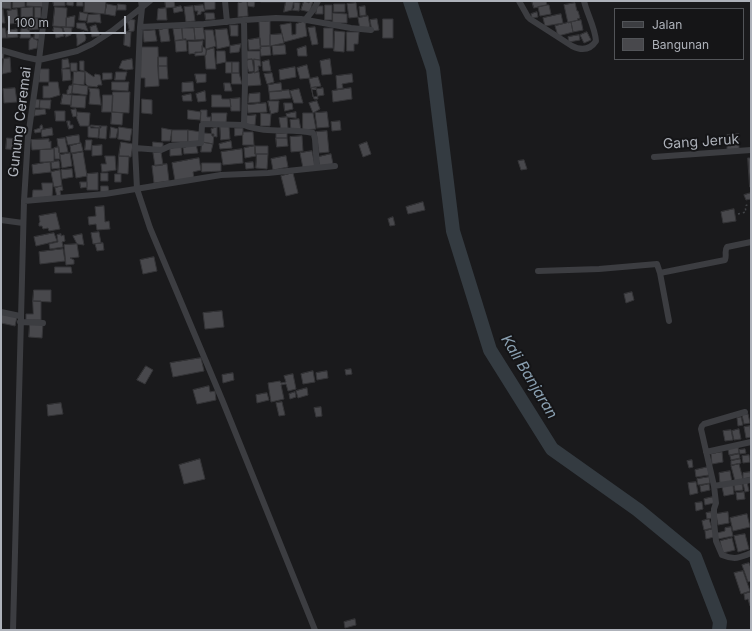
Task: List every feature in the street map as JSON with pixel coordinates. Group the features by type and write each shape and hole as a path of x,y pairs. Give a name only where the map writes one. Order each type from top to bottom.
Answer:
{"street":[{"name":"Gunung Ceremai","path":"14,630 20,319 24,201 28,137 46,1"},
{"path":"1,50 39,60 77,51 92,44 112,31 127,19 141,4 150,1"},
{"path":"225,1 227,22"},
{"path":"304,20 314,9 318,1"},
{"path":"519,1 530,19 577,49 587,49 596,41 595,33 584,1"},
{"path":"141,4 135,148 137,189 150,228 223,402 315,630"},
{"path":"140,27 204,24 276,18 304,20 371,30"},
{"path":"244,20 244,125"},
{"path":"135,148 161,150 167,146 201,143 202,125 204,124 244,125 253,128 270,130 313,133 315,139 317,168"},
{"name":"Gang Jeruk","path":"654,157 751,150"},
{"path":"24,201 105,194 221,175 268,173 334,166"},
{"path":"1,220 23,223"},
{"path":"660,273 725,260 725,250 727,247 751,242"},
{"path":"538,272 658,265 669,321"},
{"path":"1,312 20,319 43,323"},
{"path":"746,412 704,424 702,426 701,433 714,486 716,503 714,509 716,541 722,555 738,558 751,553"},
{"path":"706,452 751,442"},
{"path":"714,486 751,480"}],"path":[{"path":"738,214 746,212 745,206 751,203"}],"building":[{"path":"1,1 11,1 11,9 1,8"},
{"path":"13,1 25,1 25,7 13,8"},
{"path":"27,1 43,1 43,7 27,6"},
{"path":"53,1 65,1 65,6 54,6"},
{"path":"67,1 74,1 73,6 67,5"},
{"path":"77,1 83,1 83,6 77,6"},
{"path":"85,1 106,1 105,14 84,12"},
{"path":"165,1 174,1 175,7 166,8"},
{"path":"215,1 215,9 205,10 204,2"},
{"path":"247,1 248,16 238,17 238,3"},
{"path":"248,1 255,1 254,7 248,6"},
{"path":"285,1 285,2 261,2"},
{"path":"286,1 294,1 294,8 284,12"},
{"path":"304,1 309,3 310,1 313,1 310,12 301,10"},
{"path":"532,1 546,1 547,5 534,8"},
{"path":"294,2 300,3 299,11 292,10"},
{"path":"356,3 358,17 349,18 347,4"},
{"path":"575,3 580,18 568,23 564,5"},
{"path":"107,4 117,6 115,16 105,14"},
{"path":"118,4 126,5 126,10 117,10"},
{"path":"334,4 345,4 345,12 334,12"},
{"path":"203,5 205,11 197,15 198,11 195,11 194,6"},
{"path":"325,5 332,5 332,20 325,20"},
{"path":"549,5 551,14 540,16 538,7"},
{"path":"181,6 183,11 174,13 173,8"},
{"path":"193,6 195,21 186,22 184,7"},
{"path":"317,6 323,6 323,14 316,14"},
{"path":"365,6 366,15 360,16 359,7"},
{"path":"33,7 33,17 26,17 26,23 21,23 21,8"},
{"path":"35,7 41,7 41,18 35,18"},
{"path":"55,7 67,8 66,27 53,26"},
{"path":"166,8 167,20 157,20 158,9"},
{"path":"3,9 5,23 1,23 1,10"},
{"path":"17,9 19,23 9,24 7,11"},
{"path":"80,12 88,14 86,21 79,20"},
{"path":"537,12 538,17 532,18 531,14"},
{"path":"205,13 214,13 215,19 206,20"},
{"path":"333,13 347,14 347,23 333,23"},
{"path":"100,14 101,23 87,23 88,15"},
{"path":"561,14 563,23 545,26 543,18"},
{"path":"75,16 74,27 66,27 66,18"},
{"path":"368,16 370,27 360,29 358,18"},
{"path":"38,18 39,29 28,30 27,19"},
{"path":"127,19 135,20 134,31 127,32 129,30"},
{"path":"377,19 379,30 372,31 370,20"},
{"path":"383,19 393,19 393,38 383,38"},
{"path":"581,20 583,30 573,32 571,22"},
{"path":"270,21 270,46 260,46 259,22"},
{"path":"305,21 307,36 284,42 280,25 291,23 292,35 296,34 296,24"},
{"path":"571,22 573,32 558,36 555,26"},
{"path":"77,23 85,23 88,31 77,28"},
{"path":"96,25 100,36 92,37 90,27"},
{"path":"230,25 238,25 238,36 231,36"},
{"path":"54,27 62,28 64,36 56,38 53,31"},
{"path":"63,27 72,28 71,35 66,37"},
{"path":"203,27 205,39 195,40 194,28"},
{"path":"315,27 318,44 312,45 308,28"},
{"path":"1,28 5,28 7,38 1,38"},
{"path":"29,28 31,38 20,38 21,29"},
{"path":"168,28 170,41 161,42 159,30"},
{"path":"182,28 183,40 175,41 173,29"},
{"path":"182,28 194,28 195,40 183,40"},
{"path":"324,28 333,28 333,48 324,48"},
{"path":"17,29 18,37 7,38 7,31"},
{"path":"227,29 230,46 217,49 215,30"},
{"path":"155,30 157,41 144,42 143,31"},
{"path":"205,30 213,30 216,46 206,49"},
{"path":"125,31 131,32 130,47 124,45"},
{"path":"335,31 345,32 344,52 334,51"},
{"path":"35,32 40,33 41,39 34,39"},
{"path":"84,32 86,38 85,41 77,46 76,34"},
{"path":"347,32 359,32 358,44 354,44 354,51 347,51"},
{"path":"587,32 591,40 584,43 580,35"},
{"path":"282,34 284,43 270,46 270,35"},
{"path":"579,35 580,40 569,42 568,37"},
{"path":"32,37 38,41 37,48 29,50 29,41"},
{"path":"260,38 261,49 249,50 248,40"},
{"path":"186,39 187,51 176,52 175,41"},
{"path":"203,41 202,52 189,54 188,42"},
{"path":"241,44 239,52 230,53 230,46"},
{"path":"285,45 286,54 273,55 272,46"},
{"path":"202,46 206,49 206,55 195,56 195,52 202,52"},
{"path":"270,46 271,55 261,56 260,47"},
{"path":"306,46 307,56 298,56 297,49"},
{"path":"141,47 158,47 159,86 145,87 145,78 141,78"},
{"path":"214,48 216,69 206,69 205,56 207,50"},
{"path":"217,51 225,51 226,62 217,64"},
{"path":"247,51 260,51 260,60 247,59"},
{"path":"1,52 4,53 2,74 1,74"},
{"path":"158,57 167,57 167,66 158,66"},
{"path":"10,58 11,72 2,74 2,59"},
{"path":"68,59 70,67 62,69 62,60"},
{"path":"132,59 133,69 126,70 119,68 122,61"},
{"path":"252,59 254,71 249,72 245,61"},
{"path":"254,59 260,60 261,66 258,66 259,70 255,73"},
{"path":"330,59 332,74 322,75 320,61"},
{"path":"269,60 271,71 263,71 262,62"},
{"path":"80,61 84,61 84,71 80,70"},
{"path":"226,62 232,62 232,73 226,73"},
{"path":"232,62 239,62 239,73 232,73"},
{"path":"71,63 77,63 77,72 71,71"},
{"path":"307,65 310,78 300,79 297,68"},
{"path":"158,66 167,66 168,79 159,79"},
{"path":"295,67 296,77 280,80 279,70"},
{"path":"40,69 49,69 49,82 39,82"},
{"path":"62,69 70,69 71,80 63,81"},
{"path":"74,71 85,72 84,85 73,84"},
{"path":"85,71 94,77 95,74 100,75 102,85 98,85 97,87 88,86 86,84"},
{"path":"116,72 127,72 125,80 115,80"},
{"path":"259,72 261,85 247,86 247,74"},
{"path":"103,73 112,73 112,79 103,80"},
{"path":"232,73 239,73 242,84 232,84"},
{"path":"272,73 274,82 267,84 264,74"},
{"path":"195,74 206,74 206,82 197,83"},
{"path":"352,74 353,82 342,84 343,88 337,89 336,76"},
{"path":"318,77 321,86 311,88 309,79"},
{"path":"49,82 58,82 60,95 50,98 43,98 43,86 48,86"},
{"path":"112,82 129,82 128,91 112,90"},
{"path":"193,82 194,91 182,92 182,83"},
{"path":"224,83 230,83 232,91 225,91"},
{"path":"281,83 282,91 269,92 268,85"},
{"path":"73,84 88,86 87,95 72,93"},
{"path":"73,85 72,93 67,95 69,86"},
{"path":"316,87 318,99 314,99 311,88"},
{"path":"15,88 17,102 4,103 3,89"},
{"path":"89,88 99,89 101,105 89,104"},
{"path":"323,88 324,95 313,97 312,90"},
{"path":"351,88 352,99 333,102 332,91"},
{"path":"299,89 303,103 294,103 290,91"},
{"path":"289,90 291,98 270,100 269,92"},
{"path":"205,91 206,101 198,102 196,94"},
{"path":"113,92 130,92 129,113 112,112"},
{"path":"260,93 260,102 248,103 249,94"},
{"path":"63,94 72,95 71,105 61,104"},
{"path":"191,94 192,101 183,101 182,96"},
{"path":"72,95 86,96 85,108 71,107"},
{"path":"103,95 113,95 112,112 102,112"},
{"path":"212,95 221,95 222,99 230,99 231,107 212,107"},
{"path":"240,98 240,111 231,111 230,99"},
{"path":"35,99 40,100 39,108 34,108"},
{"path":"142,99 152,100 152,114 142,113"},
{"path":"40,100 51,100 50,109 40,108"},
{"path":"268,101 279,101 278,112 271,114"},
{"path":"317,101 320,109 313,113 309,103"},
{"path":"266,103 267,112 248,113 247,105"},
{"path":"284,103 292,103 293,109 285,111"},
{"path":"45,109 46,114 34,116 35,110"},
{"path":"76,109 77,116 73,117 71,110"},
{"path":"188,110 201,112 200,120 188,119"},
{"path":"201,110 207,110 207,117 211,117 211,123 201,122"},
{"path":"55,111 65,111 65,121 56,121"},
{"path":"77,112 90,113 89,126 80,126 77,119"},
{"path":"112,112 123,113 122,125 111,124"},
{"path":"296,112 296,118 287,117 286,114"},
{"path":"327,112 329,127 317,128 315,113"},
{"path":"212,113 227,113 226,123 211,123"},
{"path":"261,113 271,114 270,126 261,126"},
{"path":"303,113 313,113 316,129 303,130"},
{"path":"256,115 255,125 246,125 246,116"},
{"path":"287,117 288,129 281,130 279,118"},
{"path":"299,119 301,130 291,131 290,120"},
{"path":"67,121 70,121 70,125 73,125 73,128 69,129"},
{"path":"340,121 341,130 332,131 331,122"},
{"path":"42,125 43,128 41,132 35,133 34,130 40,128"},
{"path":"91,125 101,126 101,128 91,128"},
{"path":"89,126 99,128 98,138 88,137"},
{"path":"100,126 107,126 106,139 99,138"},
{"path":"220,126 229,126 230,139 221,140"},
{"path":"111,127 118,129 116,138 110,138"},
{"path":"119,127 132,129 130,141 118,139"},
{"path":"217,127 217,137 212,136 211,129"},
{"path":"52,128 53,135 42,137 41,130"},
{"path":"162,128 172,130 170,141 162,141"},
{"path":"235,128 243,128 243,135 235,136"},
{"path":"172,130 188,130 188,142 172,142"},
{"path":"188,130 201,132 200,143 188,142"},
{"path":"327,131 329,152 319,153 316,132"},
{"path":"243,132 253,132 254,145 243,145"},
{"path":"204,133 214,134 213,144 202,142"},
{"path":"287,133 287,138 276,138 276,134"},
{"path":"739,134 739,149 727,150 727,135"},
{"path":"79,135 80,143 68,145 66,137"},
{"path":"302,136 303,151 291,152 290,137"},
{"path":"7,138 21,139 21,150 6,149"},
{"path":"65,138 68,152 59,153 57,139"},
{"path":"276,138 287,138 288,146 277,147"},
{"path":"49,139 49,142 51,141 51,149 32,150 31,140"},
{"path":"86,140 92,140 91,150 85,150"},
{"path":"231,141 232,148 220,149 219,144"},
{"path":"121,142 133,144 131,157 119,156"},
{"path":"153,142 163,143 163,149 153,149"},
{"path":"202,142 213,144 211,152 201,152"},
{"path":"367,142 371,154 363,157 359,145"},
{"path":"81,143 83,151 71,153 70,146"},
{"path":"196,144 198,153 184,154 183,148"},
{"path":"102,145 102,155 92,156 92,146"},
{"path":"181,146 182,155 170,156 170,149"},
{"path":"255,146 256,156 245,158 244,148"},
{"path":"255,146 268,146 268,154 255,154"},
{"path":"59,147 60,159 55,159 54,148"},
{"path":"54,149 54,162 40,162 40,150"},
{"path":"242,149 243,163 223,165 221,152"},
{"path":"312,151 315,166 303,168 300,153"},
{"path":"83,152 87,176 76,178 72,154"},
{"path":"161,152 163,165 155,166 153,153"},
{"path":"70,153 72,166 62,168 60,155"},
{"path":"257,154 268,154 267,169 256,168"},
{"path":"331,154 333,164 320,167 318,157"},
{"path":"105,156 115,156 116,170 102,172 101,164 106,164"},
{"path":"119,156 129,156 128,174 118,173"},
{"path":"286,156 288,167 273,170 271,159"},
{"path":"199,158 201,170 193,172 194,178 175,181 172,163"},
{"path":"748,158 751,158 751,187 750,187"},
{"path":"524,160 527,169 521,170 518,161"},
{"path":"59,161 60,168 52,169 51,162"},
{"path":"50,162 51,172 33,174 32,165"},
{"path":"253,162 254,168 246,169 245,163"},
{"path":"202,163 221,163 221,171 202,172"},
{"path":"167,164 169,181 154,183 152,166"},
{"path":"72,169 73,177 62,179 61,170"},
{"path":"60,170 62,186 54,187 51,172"},
{"path":"98,173 98,190 87,190 87,174"},
{"path":"101,173 108,173 108,181 101,181"},
{"path":"293,173 298,193 286,196 281,176"},
{"path":"115,174 121,174 121,182 115,182"},
{"path":"80,182 87,182 87,187 81,188"},
{"path":"42,183 53,183 52,198 32,199 33,190 42,190"},
{"path":"62,186 63,190 60,191 61,196 57,197 55,188"},
{"path":"101,186 108,186 109,192 101,192"},
{"path":"751,193 751,199 746,200 744,195"},
{"path":"423,202 425,210 408,214 406,207"},
{"path":"104,206 105,222 109,221 110,229 97,230 96,224 89,225 88,217 96,216 95,207"},
{"path":"734,209 736,221 723,223 721,212"},
{"path":"56,213 60,229 49,231 48,228 43,229 42,226 39,226 39,216"},
{"path":"393,217 395,225 390,226 388,219"},
{"path":"99,232 101,243 93,244 91,233"},
{"path":"54,233 57,241 36,246 34,237"},
{"path":"61,234 61,236 64,235 65,241 62,242 63,247 50,249 49,244 58,242 57,235"},
{"path":"82,234 84,245 77,244 73,236"},
{"path":"103,243 104,250 97,251 95,244"},
{"path":"77,244 79,257 70,258 74,260 74,264 66,265 64,245"},
{"path":"63,249 65,261 40,264 39,252"},
{"path":"154,257 157,271 143,274 140,260"},
{"path":"55,267 71,267 72,273 55,273"},
{"path":"34,290 51,290 51,302 33,301"},
{"path":"632,292 634,300 626,303 624,294"},
{"path":"33,301 41,301 41,320 26,320 26,314 33,314"},
{"path":"222,311 224,327 205,329 203,313"},
{"path":"1,314 17,317 15,326 1,323"},
{"path":"30,324 43,324 42,338 29,337"},
{"path":"201,358 204,371 173,377 170,363"},
{"path":"146,366 153,370 145,384 137,380"},
{"path":"351,369 352,374 346,375 345,370"},
{"path":"313,371 315,382 303,384 301,374"},
{"path":"327,371 328,378 317,380 316,373"},
{"path":"233,373 234,380 223,383 222,375"},
{"path":"293,374 296,389 288,391 286,384 281,385 284,399 271,402 268,383 280,381 281,383 286,382 284,376"},
{"path":"209,386 210,392 215,391 216,400 197,404 193,390"},
{"path":"307,388 308,395 298,398 296,391"},
{"path":"295,392 296,397 290,399 289,394"},
{"path":"267,393 269,400 257,403 256,395"},
{"path":"282,402 285,415 279,416 276,403"},
{"path":"61,403 63,414 48,416 47,405"},
{"path":"321,407 322,416 316,417 314,408"},
{"path":"748,414 750,423 744,424 742,415"},
{"path":"741,417 743,425 738,426 737,418"},
{"path":"750,426 751,437 746,438 744,427"},
{"path":"739,429 741,439 734,440 732,431"},
{"path":"731,430 733,440 725,441 723,431"},
{"path":"738,447 739,453 729,455 728,449"},
{"path":"745,449 746,453 740,454 739,450"},
{"path":"722,452 723,462 712,464 711,454"},
{"path":"739,454 740,458 731,460 730,456"},
{"path":"749,455 750,462 743,463 742,456"},
{"path":"200,459 205,479 184,484 179,465"},
{"path":"740,459 741,463 731,465 731,461"},
{"path":"692,460 693,467 689,468 687,461"},
{"path":"739,464 743,479 735,481 731,466"},
{"path":"708,467 709,475 696,477 695,470"},
{"path":"730,471 732,482 720,484 719,473"},
{"path":"750,472 751,477 743,479 743,473"},
{"path":"709,477 710,483 698,485 697,479"},
{"path":"696,482 698,493 690,495 688,483"},
{"path":"747,482 749,491 745,492 743,483"},
{"path":"709,484 710,490 701,492 700,486"},
{"path":"742,484 743,490 735,491 734,485"},
{"path":"733,485 734,494 724,496 722,487"},
{"path":"744,492 745,499 737,500 736,493"},
{"path":"713,497 714,503 705,505 704,499"},
{"path":"702,502 703,509 696,511 695,503"},
{"path":"711,512 712,518 707,519 706,513"},
{"path":"728,512 729,523 718,525 716,514"},
{"path":"747,514 750,527 733,531 730,518"},
{"path":"709,519 712,528 704,530 702,521"},
{"path":"731,527 733,536 718,539 717,533 725,531 725,528"},
{"path":"713,529 714,537 706,539 705,531"},
{"path":"745,534 749,549 738,552 734,536"},
{"path":"732,538 735,550 723,553 720,541"},
{"path":"749,563 751,568 751,581 748,582 742,565"},
{"path":"743,571 750,591 741,594 734,573"},
{"path":"751,592 750,606 748,599 745,600 744,594"},
{"path":"355,619 356,625 345,628 344,622"}],"waterway":[{"name":"Kali Banjaran","path":"410,1 433,69 453,231 490,350 552,449 638,510 695,557 720,622 719,630"}]}
